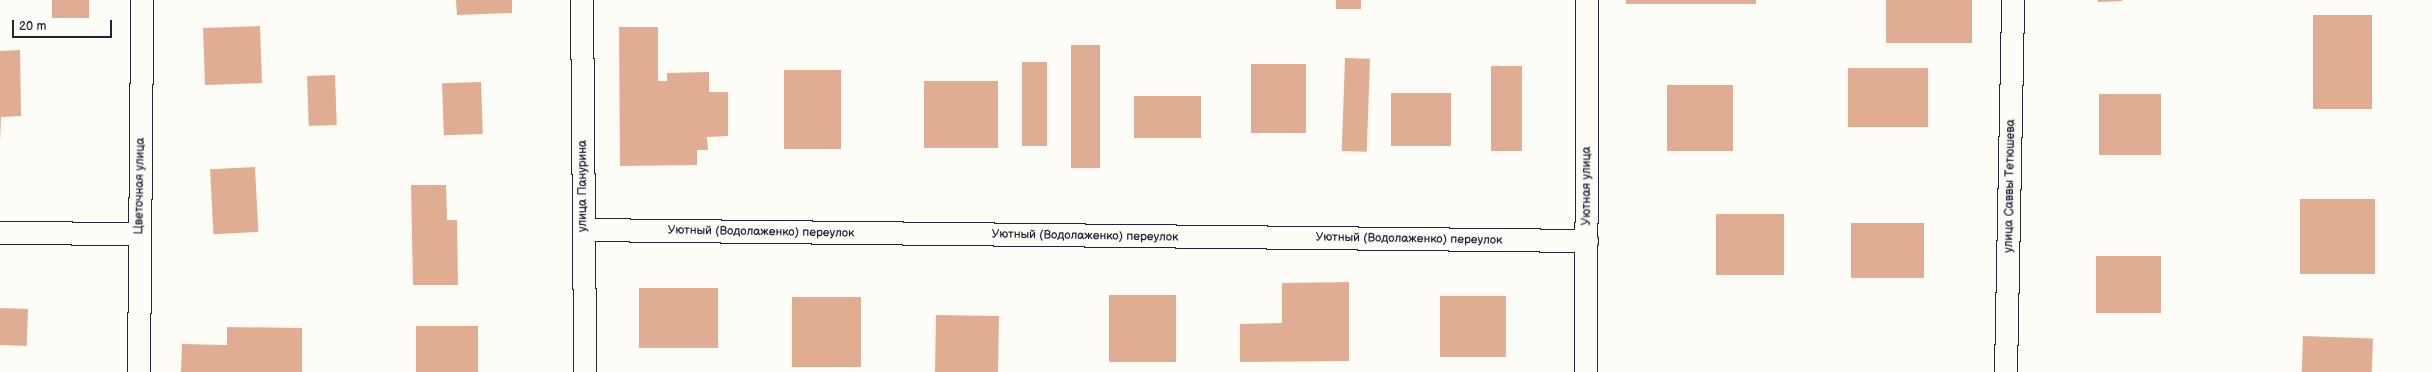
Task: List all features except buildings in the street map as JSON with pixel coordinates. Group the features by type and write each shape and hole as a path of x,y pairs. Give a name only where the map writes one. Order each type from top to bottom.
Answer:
{"street":[{"name":"Цветочная улица","path":"139,372 142,0"},
{"name":"улица Панурина","path":"582,0 585,372"},
{"name":"Уютная улица","path":"1586,372 1587,0"},
{"name":"улица Саввы Тетюшева","path":"2006,372 2013,0"},
{"name":"Уютный (Водолаженко) переулок","path":"584,230 1587,241"},
{"path":"0,233 139,234"}]}
